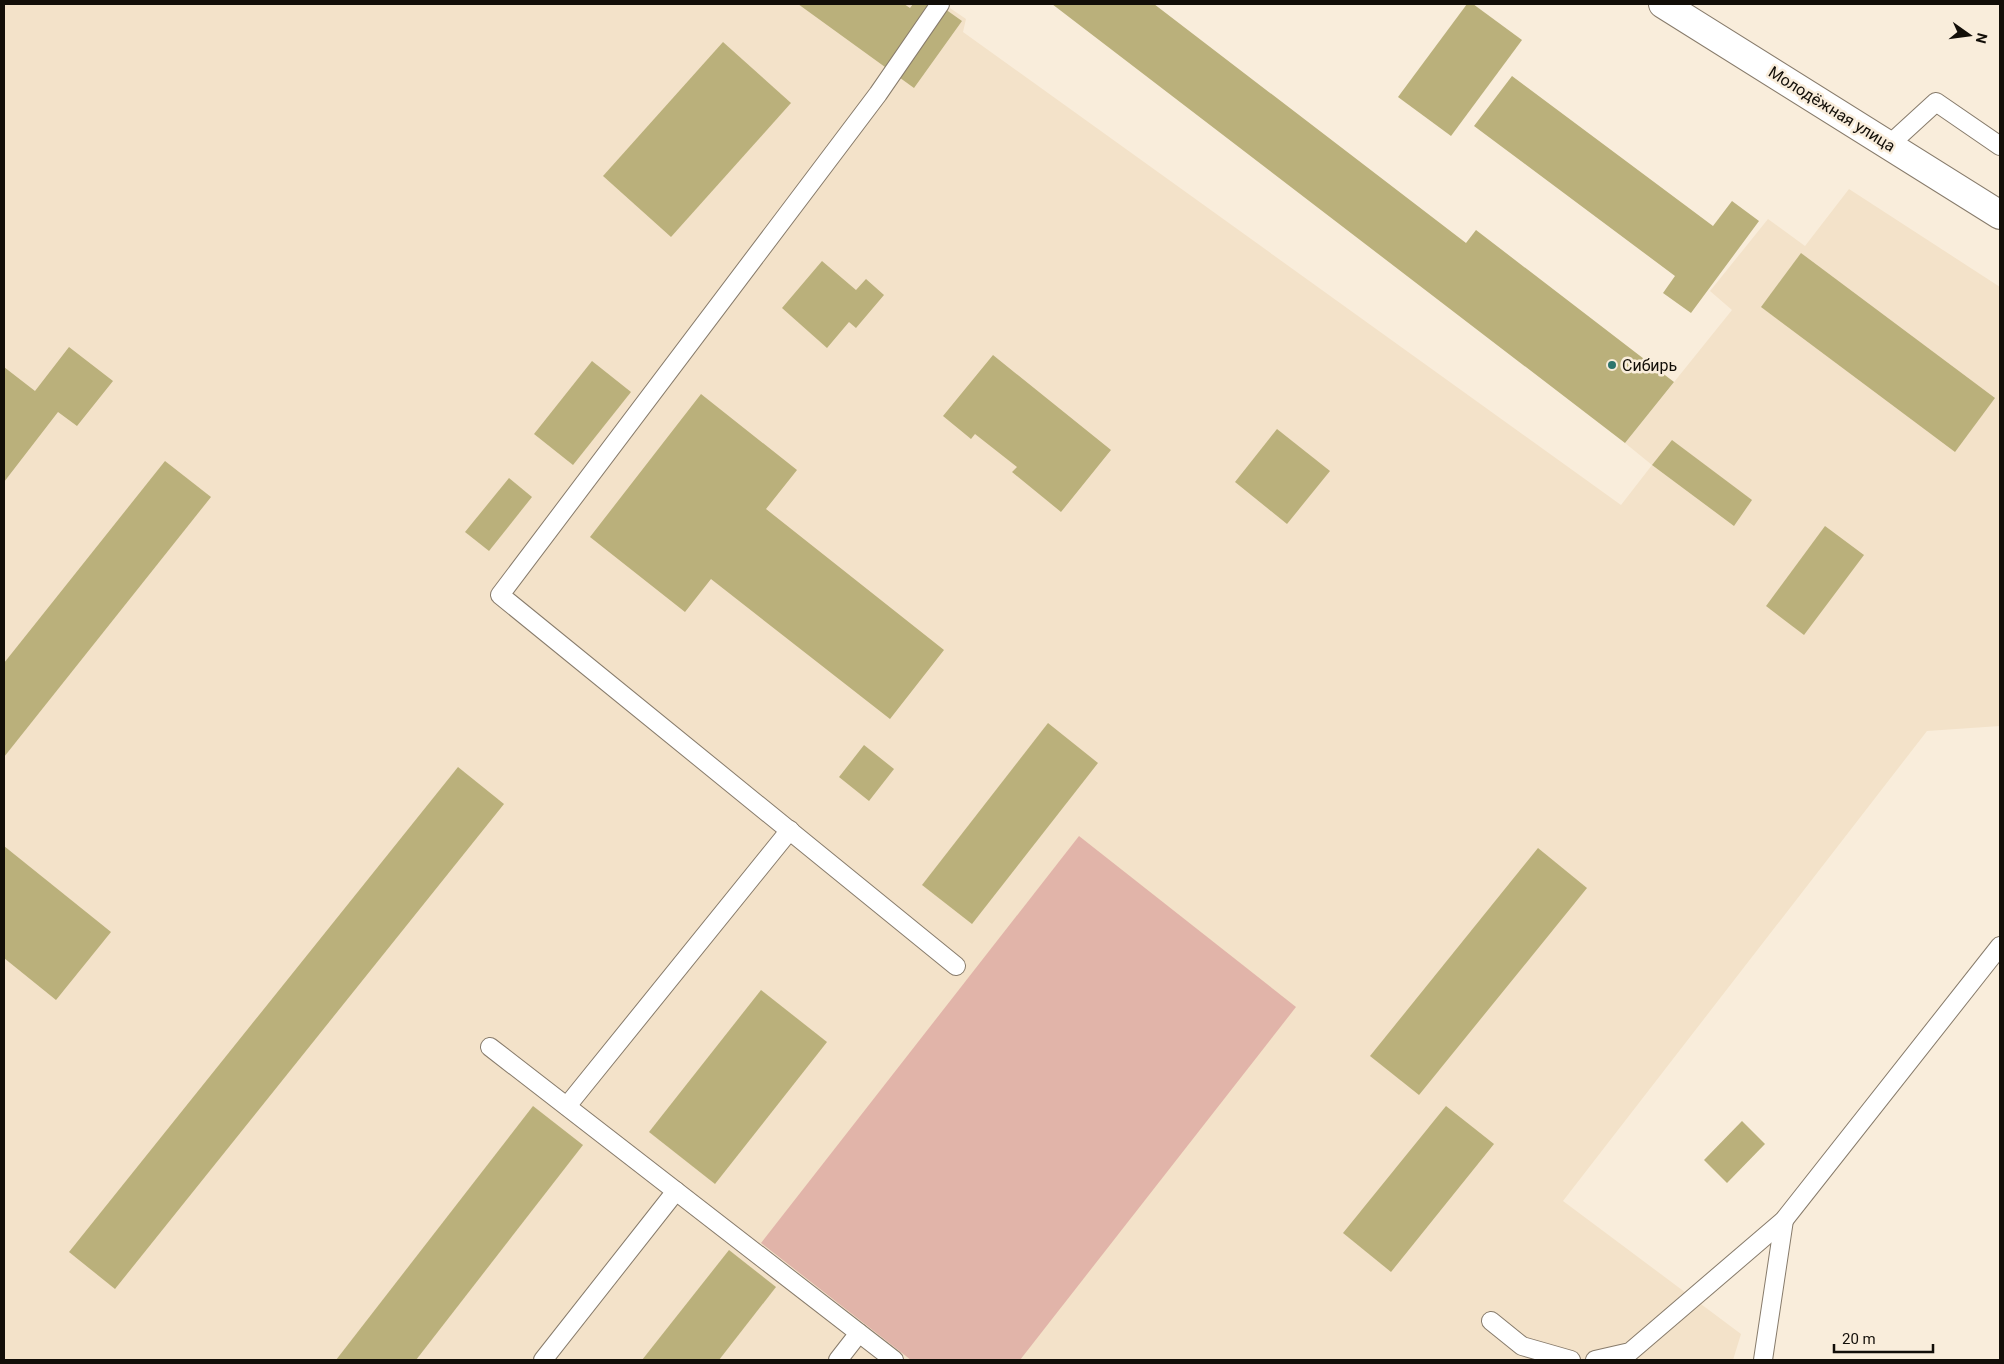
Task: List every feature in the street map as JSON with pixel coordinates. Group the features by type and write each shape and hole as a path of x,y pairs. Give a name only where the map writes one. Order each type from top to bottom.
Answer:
{"street":[{"name":"Молодёжная улица","path":"1663,4 2000,214"}],"lane":[{"path":"940,4 878,94 500,595 956,966"},
{"path":"1889,145 1936,102 2000,146"},
{"path":"567,1106 790,830"},
{"path":"1595,1360 1630,1352 1784,1220 2000,946"},
{"path":"490,1047 894,1360"},
{"path":"543,1360 676,1191"},
{"path":"1763,1360 1784,1220"},
{"path":"1492,1321 1522,1346 1571,1360"},
{"path":"838,1360 859,1333"}],"shaded area":[{"path":"4,4 944,4 966,19 963,32 1621,505 1652,465 1625,443 1732,310 1710,291 1768,219 1805,246 1849,189 2000,287 2000,726 1927,731 1563,1201 1741,1334 1733,1360 4,1360"},
{"path":"1079,836 1296,1007 1020,1360 911,1360 761,1243"}],"building":[{"path":"798,4 904,4 910,8 913,4 938,4 962,21 914,88"},
{"path":"1052,4 1154,4 1466,243 1476,230 1674,382 1625,443"},
{"path":"1467,4 1473,4 1522,40 1451,136 1398,97"},
{"path":"723,42 791,103 671,237 603,176"},
{"path":"1512,76 1713,226 1732,201 1759,221 1691,313 1663,293 1675,276 1474,126"},
{"path":"1801,253 1995,398 1955,452 1761,307"},
{"path":"822,261 856,290 866,279 884,295 856,328 849,322 827,348 782,308"},
{"path":"69,347 113,381 77,426 58,412 4,482 4,367 35,391"},
{"path":"993,355 1111,450 1061,512 1012,472 1017,467 975,434 971,439 943,416"},
{"path":"592,361 631,392 573,465 534,434"},
{"path":"701,394 797,470 766,509 944,650 890,719 711,579 685,612 590,537"},
{"path":"1277,429 1330,471 1287,524 1235,482"},
{"path":"1672,440 1752,500 1734,526 1652,465"},
{"path":"165,461 211,497 4,757 4,663"},
{"path":"509,478 532,497 489,551 465,532"},
{"path":"1825,526 1864,555 1804,635 1766,606"},
{"path":"1048,723 1098,763 972,924 922,885"},
{"path":"864,745 894,769 869,801 839,777"},
{"path":"458,767 504,804 115,1289 69,1252"},
{"path":"4,846 111,932 56,1000 4,958"},
{"path":"1538,848 1587,888 1419,1095 1370,1056"},
{"path":"761,990 827,1042 715,1184 649,1132"},
{"path":"533,1106 583,1145 416,1360 336,1360"},
{"path":"1446,1106 1494,1144 1391,1272 1343,1233"},
{"path":"1742,1121 1765,1144 1727,1183 1704,1160"},
{"path":"729,1250 776,1287 719,1360 642,1360"}],"place":[{"name":"Сибирь","path":"1612,365"}]}
